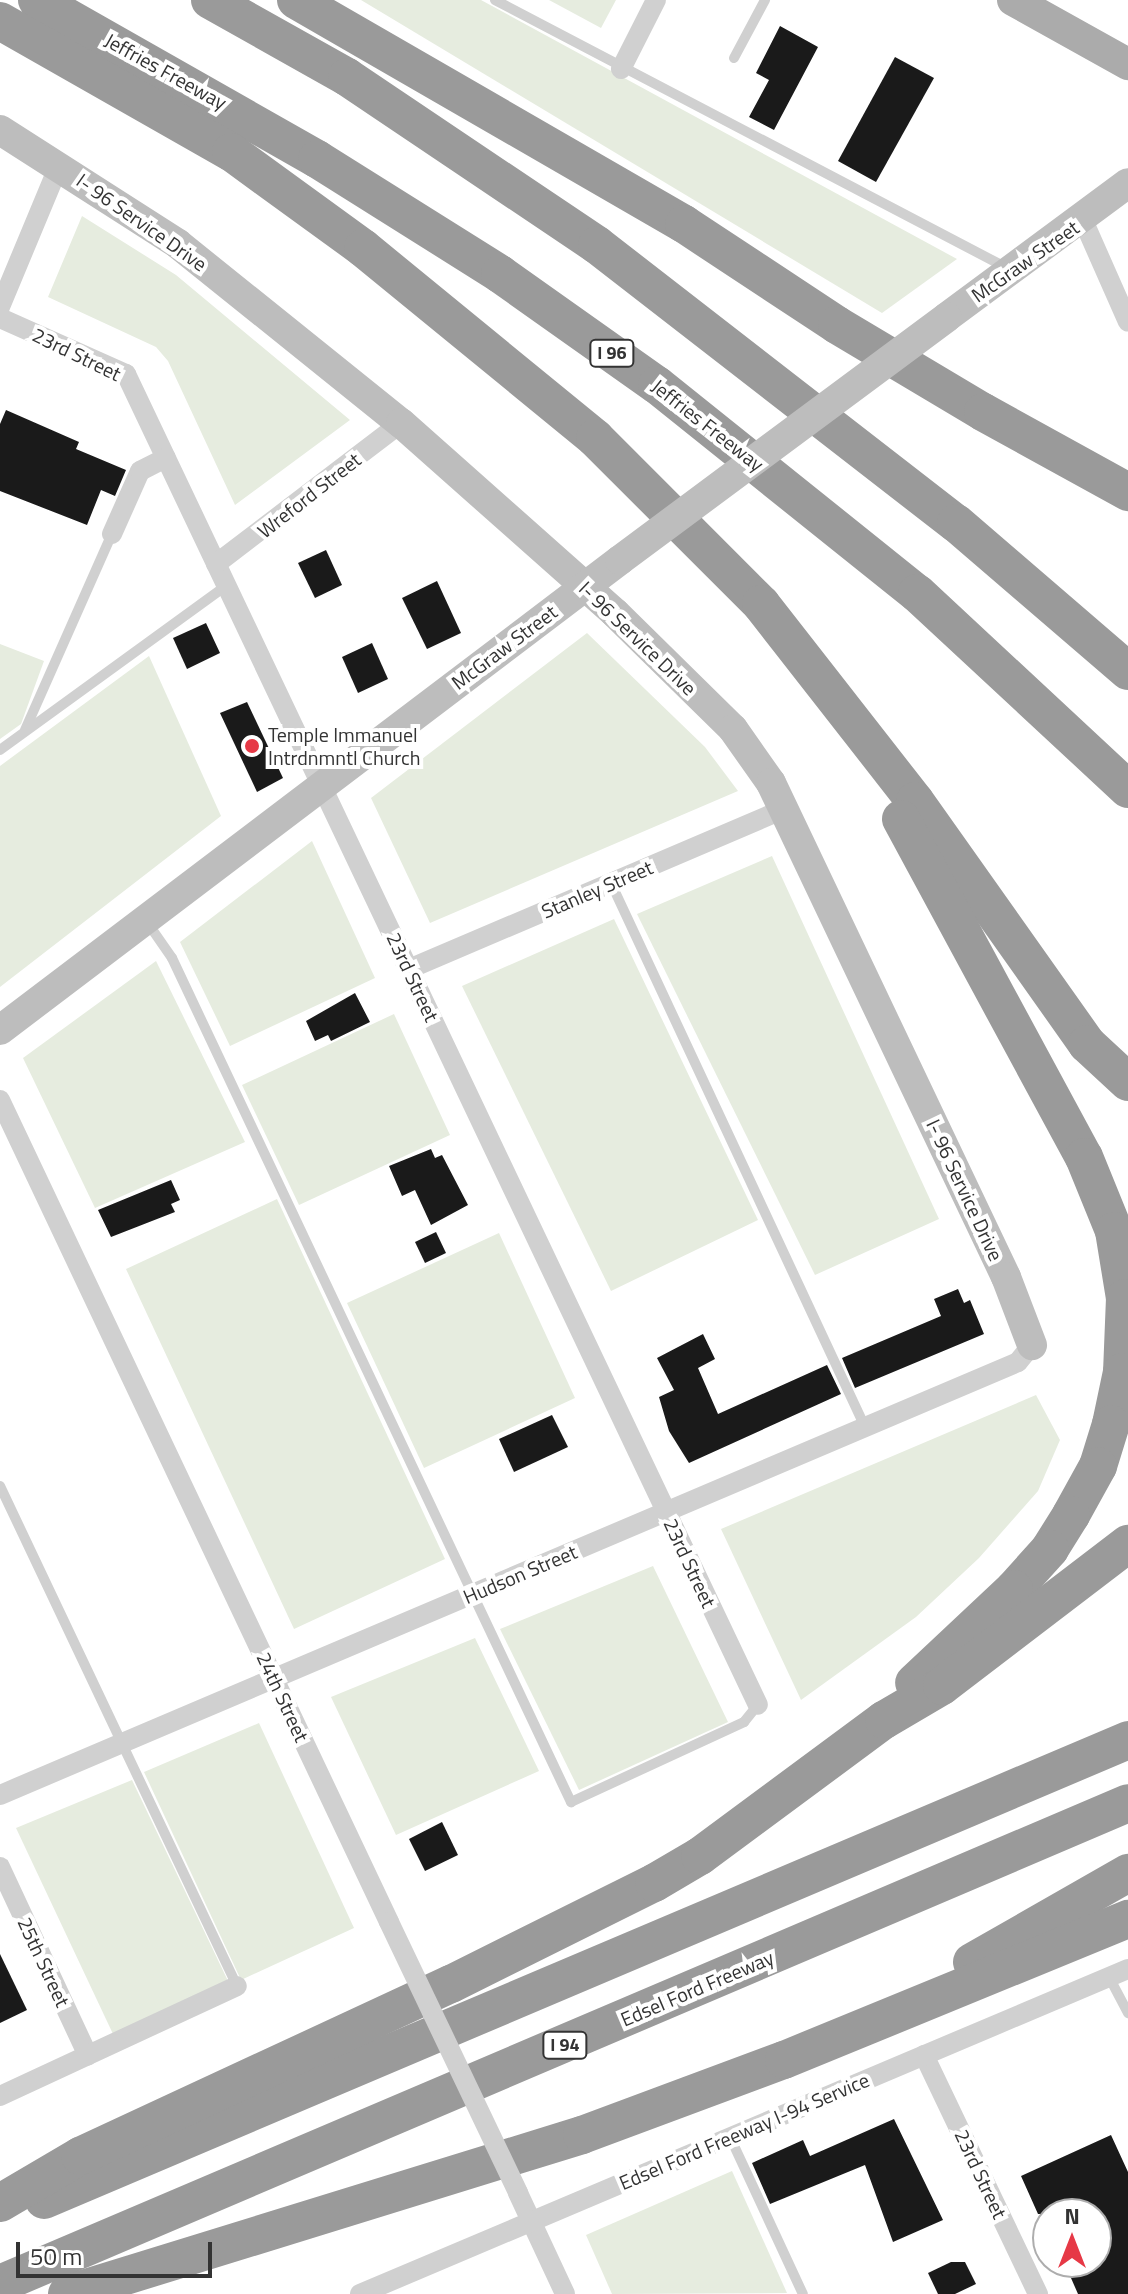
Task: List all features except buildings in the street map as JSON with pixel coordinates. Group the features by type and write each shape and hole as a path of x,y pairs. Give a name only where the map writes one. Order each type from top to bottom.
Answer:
{"highway":[{"name":"Jeffries Freeway","path":"37,0 317,159 500,274 657,385 917,593 1128,789"},
{"path":"210,0 347,77 597,245 956,523 1128,671"},
{"path":"296,0 684,224 957,396 1127,491"},
{"path":"0,21 231,152 488,349 595,438 693,532 780,627 867,744 915,801 1087,1044 1128,1082"},
{"path":"867,744 897,811 1089,1168 1114,1231 1125,1298 1122,1372 1111,1424 1098,1466 1071,1515 1041,1559 932,1662 884,1720"},
{"path":"0,2203 80,2156 451,1984 654,1883 700,1856 884,1720 942,1686 1128,1544"},
{"path":"0,2218 1128,1740"},
{"name":"Edsel Ford Freeway","path":"0,2284 1128,1803"},
{"path":"872,2020 1128,1873"},
{"path":"67,2294 582,2135 784,2060 872,2020 1128,1919"}],"main road":[{"path":"1013,0 1128,64"}],"street":[{"path":"621,69 656,0"},
{"name":"I- 96 Service Drive","path":"0,130 178,244 401,423 584,585 733,729 784,809 1006,1277 1032,1345"},
{"path":"0,307 59,165"},
{"name":"McGraw Street","path":"0,1030 584,585 1083,220 1128,183"},
{"path":"1083,220 1128,322"},
{"name":"23rd Street","path":"0,318 126,374 758,1705"},
{"name":"Wreford Street","path":"216,564 401,423"},
{"path":"112,534 140,471 166,458"},
{"name":"Stanley Street","path":"409,969 784,809"},
{"name":"24th Street","path":"0,1100 565,2294"},
{"name":"Hudson Street","path":"0,1795 1018,1362 1032,1345"},
{"name":"25th Street","path":"0,1867 88,2056"},
{"name":"Edsel Ford Freeway I-94 Service","path":"360,2294 386,2289 531,2222 1128,1969"},
{"path":"0,2096 237,1986"},
{"name":"23rd Street","path":"924,2055 1038,2294"}],"lane":[{"path":"495,0 621,69 1011,270"},
{"path":"734,58 765,0"},
{"path":"25,731 112,534"},
{"path":"0,750 227,585"},
{"path":"611,883 865,1427"},
{"path":"146,921 172,958 571,1802 744,1722 758,1705"},
{"path":"0,1486 237,1986"},
{"path":"1109,1977 1128,2013"},
{"path":"730,2137 803,2294"}],"shaded area":[{"path":"361,0 481,0 957,259 882,313"},
{"path":"549,0 616,0 601,28"},
{"path":"82,216 176,275 350,420 235,505 168,361 156,347 48,297"},
{"path":"587,633 705,747 738,791 430,923 371,798"},
{"path":"0,644 44,661 21,724 0,739"},
{"path":"149,656 221,816 0,987 0,766"},
{"path":"312,841 375,978 230,1046 180,942"},
{"path":"772,856 939,1219 815,1275 637,914"},
{"path":"614,919 758,1220 611,1291 462,986"},
{"path":"156,961 245,1142 95,1208 23,1058"},
{"path":"394,1014 450,1135 299,1205 242,1085"},
{"path":"277,1199 445,1559 294,1629 126,1269"},
{"path":"499,1233 575,1398 424,1468 347,1303"},
{"path":"1036,1395 1060,1440 1038,1491 979,1558 916,1617 801,1700 721,1529"},
{"path":"653,1566 728,1722 579,1790 500,1629"},
{"path":"475,1638 539,1771 396,1835 331,1697"},
{"path":"259,1723 354,1928 241,1980 144,1772"},
{"path":"132,1780 228,1981 113,2034 16,1828"},
{"path":"732,2171 787,2293 612,2294 586,2235"}],"place":[{"name":"Temple Immanuel Intrdnmntl Church","path":"252,746"}]}
